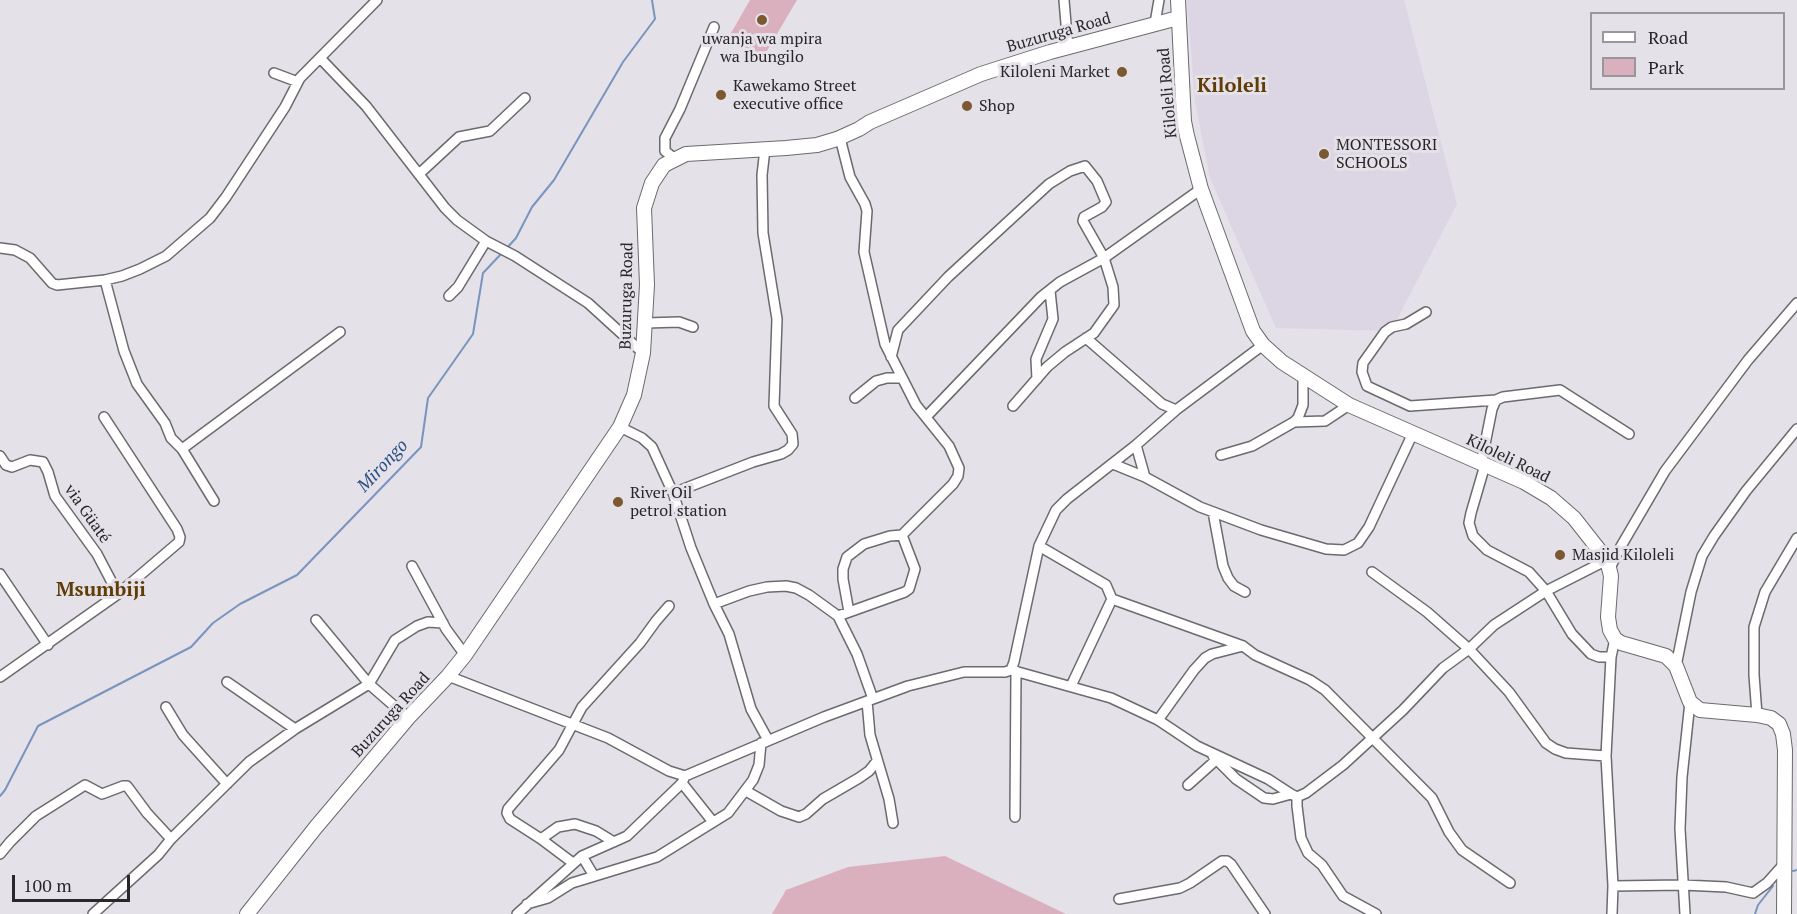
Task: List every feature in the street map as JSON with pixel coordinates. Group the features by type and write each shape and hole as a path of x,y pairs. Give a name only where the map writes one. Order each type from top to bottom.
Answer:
{"main road":[{"name":"Kiloleli Road","path":"1178,0 1184,120 1201,189 1246,316 1263,345 1282,362 1349,405 1524,482 1551,498 1574,518 1608,564"},
{"name":"Buzuruga Road","path":"247,914 316,827 408,718 465,656 620,427 634,395 643,353 646,323 644,208 652,183 664,165 686,154 699,152 818,145 840,138 870,122 972,77 1178,18"},
{"path":"1608,564 1608,617 1610,630 1615,639 1630,646 1666,656 1676,666 1690,702 1700,710 1757,715 1779,724 1785,750 1788,905"}],"street":[{"path":"0,248 15,250 30,258 52,283 57,285 105,280 140,269 166,256 210,218 253,157 298,82 348,27 377,0"},
{"path":"1064,0 1068,48"},
{"path":"1155,23 1159,0"},
{"path":"675,159 665,151 665,138 680,109 714,27"},
{"path":"321,59 366,106 445,208 457,220 486,241 515,256 588,303 643,353"},
{"path":"274,73 298,82"},
{"path":"419,174 459,137 490,131 525,98"},
{"path":"840,138 850,177 867,211 864,252 885,344 916,405 949,446 959,468 954,484 902,535 864,544 847,557 843,568 843,579 849,612"},
{"path":"672,493 753,462 781,454 789,450 793,444 792,434 774,406 777,319 763,233 762,175 765,148"},
{"path":"891,357 898,330 948,277 1049,184 1081,166 1088,168 1106,202 1083,219 1104,258 1113,287 1114,305 1094,333 1065,351 1047,367 1013,406"},
{"path":"926,417 1030,308 1060,282 1104,258 1201,189"},
{"path":"449,296 458,287 486,241"},
{"path":"105,280 124,351 135,378 165,423 171,438 182,449 214,501"},
{"path":"1037,379 1036,359 1053,319 1050,291"},
{"path":"1208,752 1236,779 1264,798 1273,799 1306,794 1403,710 1443,668 1469,649 1505,616 1545,591 1608,564 1620,548 1665,471 1748,360 1797,303"},
{"path":"1426,312 1406,324 1392,327 1385,332 1364,363 1362,372 1367,386 1410,406 1496,400 1514,395 1560,390 1629,434"},
{"path":"646,323 679,322 693,327"},
{"path":"182,449 340,332"},
{"path":"1086,338 1162,404 1176,410"},
{"path":"1015,817 1013,670 1039,546 1056,510 1176,410 1263,345"},
{"path":"1221,455 1251,446 1294,422 1303,405 1303,376"},
{"path":"855,398 881,379 901,378"},
{"path":"1496,400 1492,409 1483,464 1471,513 1470,523 1473,536 1487,550 1529,572 1545,591 1572,634 1590,654 1611,657"},
{"path":"1294,422 1324,421 1349,405"},
{"path":"0,677 118,594 179,542 177,529 104,417"},
{"path":"527,904 548,898 564,886 657,857 728,813 746,791 759,765 765,741 751,709 729,634 714,604 672,493 649,443 620,427"},
{"path":"1676,666 1690,592 1702,556 1746,491 1797,429"},
{"path":"1113,464 1145,477 1200,507 1261,530 1326,549 1344,550 1358,543 1369,527 1413,433"},
{"path":"1136,445 1145,477"},
{"name":"via Güaté","path":"0,456 6,465 12,467 30,460 43,462 55,496 97,554 118,594"},
{"path":"1213,512 1226,572 1234,586 1245,592"},
{"path":"838,616 909,589 915,569 902,535"},
{"path":"1757,715 1754,627 1765,592 1797,538"},
{"path":"1039,546 1107,585 1112,599 1071,686"},
{"path":"412,566 443,623 465,656"},
{"path":"1372,572 1427,612 1469,649 1509,693 1546,743 1555,750 1566,753 1606,756"},
{"path":"0,574 48,645"},
{"path":"714,604 749,591 786,586 796,588 838,616 857,654 870,700 870,735 889,799 893,823"},
{"path":"1112,599 1243,646 1255,655 1310,680 1325,690 1432,798 1449,832 1462,850 1510,883"},
{"path":"573,863 510,819 508,809 559,750 582,707 635,649 669,606"},
{"path":"316,620 369,684 408,718"},
{"path":"93,914 158,855 171,839 249,762 295,729 369,684 394,640 428,622 443,623"},
{"path":"1612,914 1613,886 1606,756 1611,657 1615,639"},
{"path":"1158,720 1205,658 1243,646"},
{"path":"517,914 582,856 627,836 684,779 765,741 870,700 935,678 964,672 1013,670 1112,698 1158,720 1208,752 1268,779 1294,796 1301,838 1308,853 1322,865 1343,896 1376,914"},
{"path":"448,676 608,738 684,779 713,822"},
{"path":"227,681 295,729"},
{"path":"1685,914 1680,829 1682,777 1690,702"},
{"path":"166,707 183,735 227,784"},
{"path":"1188,785 1216,760"},
{"path":"746,791 781,811 799,817 869,771 877,761"},
{"path":"0,854 36,816 85,785 102,794 127,786 147,813 171,839"},
{"path":"541,839 558,827 575,824 596,831 614,842"},
{"path":"582,856 594,876"},
{"path":"1119,899 1180,888 1222,861 1227,861 1265,914"},
{"path":"1613,886 1726,887 1753,893 1767,884 1786,862"}],"shaded area":[{"name":"MONTESSORI SCHOOLS","path":"1187,0 1404,0 1457,204 1391,331 1276,328 1210,178 1195,102"}],"green space":[{"name":"uwanja wa mpira wa Ibungilo","path":"750,0 797,0 761,61 727,40"},
{"path":"945,856 1066,914 772,914 786,890 848,867"}],"waterway":[{"name":"Mirongo","path":"506,249 516,238 532,207 554,180 623,62 655,19 652,0"},
{"name":"Mirongo","path":"0,796 38,726 191,647 213,623 240,604 297,575 421,447 428,398 473,334 483,273 502,253"},
{"path":"1793,871 1797,870"},
{"path":"1755,914 1758,905 1773,886"}],"place":[{"name":"uwanja wa mpira wa Ibungilo","path":"762,20"},
{"name":"Kiloleni Market","path":"1122,72"},
{"name":"Kawekamo Street executive office","path":"721,95"},
{"name":"Shop","path":"967,106"},
{"name":"MONTESSORI SCHOOLS","path":"1324,154"},
{"name":"River Oil petrol station","path":"618,502"},
{"name":"Masjid Kiloleli","path":"1560,555"}],"district":[{"name":"Kiloleli","path":"1232,86"},
{"name":"Msumbiji","path":"101,590"}]}
